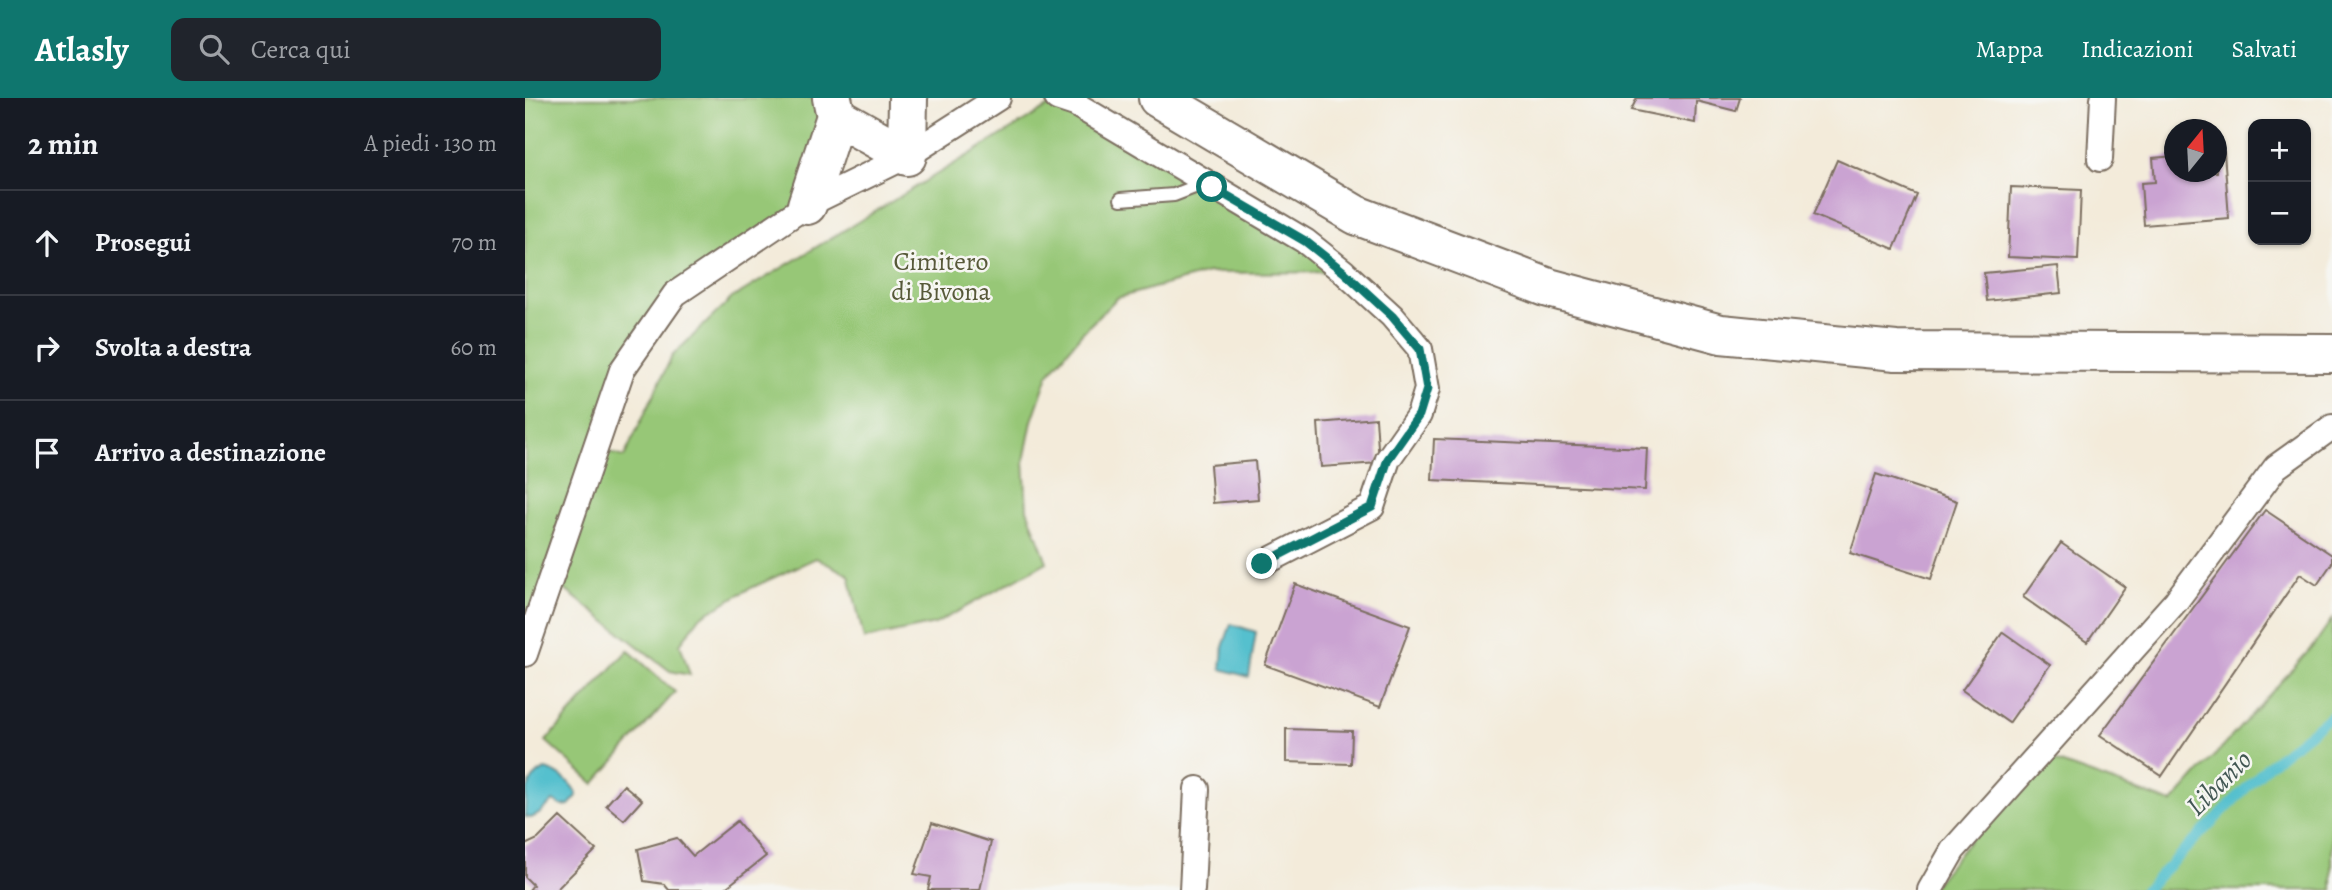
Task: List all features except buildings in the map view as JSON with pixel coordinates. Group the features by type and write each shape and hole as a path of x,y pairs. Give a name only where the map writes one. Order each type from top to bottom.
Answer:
{"main road":[{"path":"907,156 908,98"},
{"path":"1158,98 1356,215 1549,288 1721,334 1896,351 2332,354"},
{"path":"807,205 834,107 907,156"}],"street":[{"path":"525,654 622,370 675,294 807,205 907,156 998,98"},
{"path":"1056,98 1075,104 1305,241 1392,316 1420,349 1427,389 1419,415 1388,459 1372,507 1262,564"},
{"path":"2101,159 2103,98"},
{"path":"1930,890 1953,850 2176,601 2276,467 2332,427"},
{"path":"1192,890 1196,789"}],"lane":[{"path":"1121,199 1174,195 1205,183"}],"green space":[{"name":"Cimitero di Bivona","path":"525,98 832,98 807,205 675,294 595,448 624,457 672,356 732,298 1058,101 1344,272 1208,273 1117,298 1081,334 1048,375 1032,421 1024,461 1027,509 1047,562 935,624 864,639 849,575 816,558 749,589 701,616 680,644 690,675 670,671 551,579 525,654"},
{"path":"2332,619 2332,890 1930,890 2038,755 2172,803 2314,645"},
{"path":"628,650 675,692 594,784 546,741"}],"water":[{"path":"1231,624 1256,632 1249,677 1221,669 1223,647"},
{"path":"545,769 564,779 577,796 569,805 562,806 553,801 539,814 531,818 525,817 526,795 530,783"}],"waterway":[{"name":"Libanio","path":"2145,890 2270,764 2332,715"}],"route":[{"path":"1212,187 1305,241 1392,316 1420,349 1427,389 1419,415 1388,459 1372,507 1262,564"}]}
